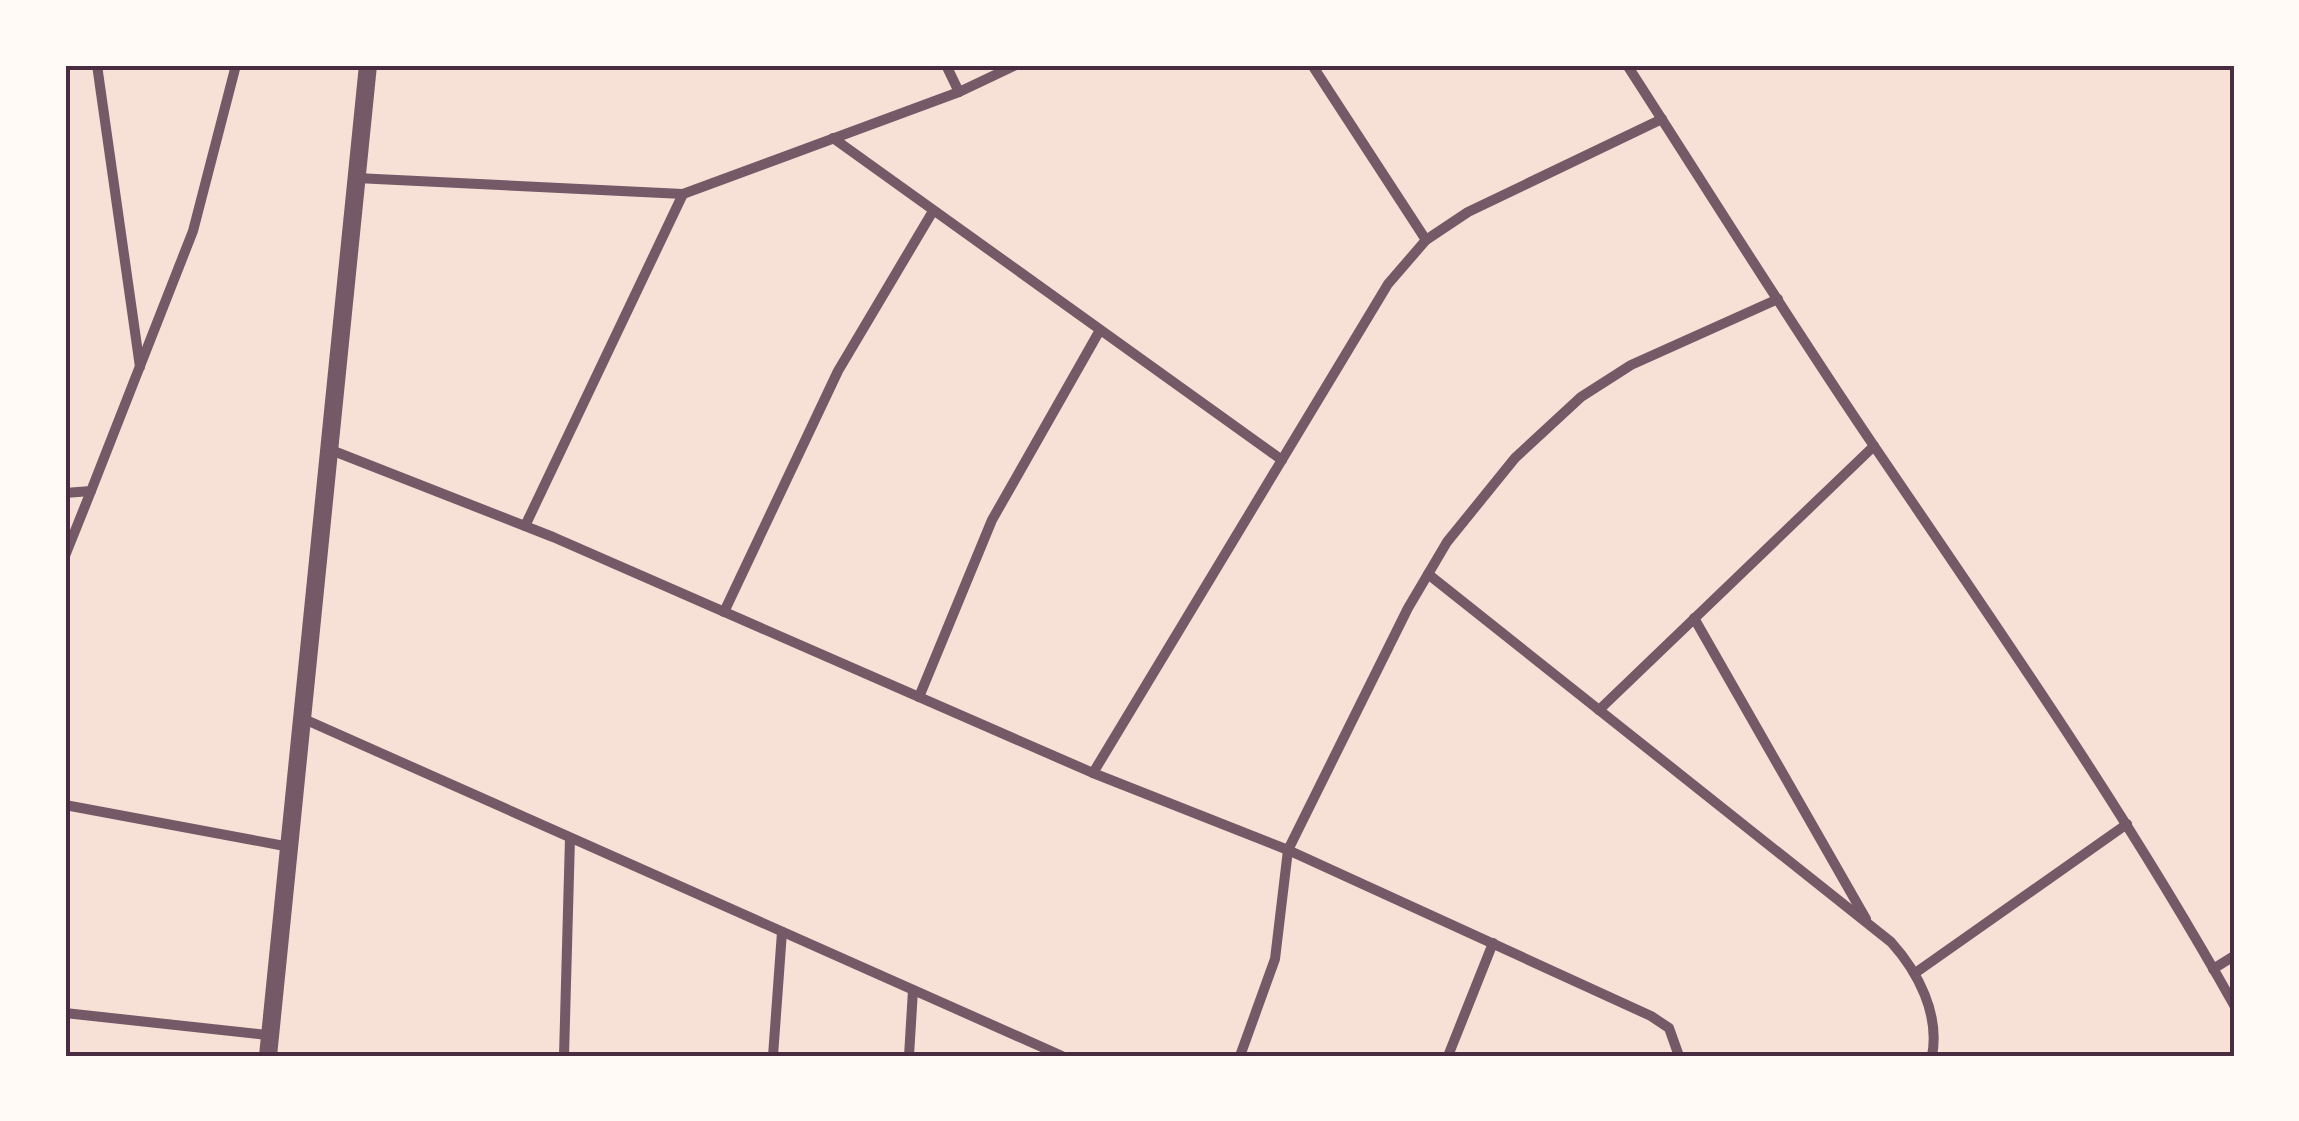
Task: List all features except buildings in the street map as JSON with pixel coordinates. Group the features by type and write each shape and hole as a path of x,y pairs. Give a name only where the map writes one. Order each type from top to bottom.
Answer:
{"street":[{"path":"97,65 140,368"},
{"path":"65,556 193,231 236,65"},
{"path":"268,1056 267,1035 304,720 368,65"},
{"path":"946,65 958,92"},
{"path":"356,178 683,194 958,92 1016,65"},
{"path":"1312,65 1426,240"},
{"path":"1628,65 1874,446 1977,592 2127,824 2234,1005"},
{"path":"1093,774 1388,284 1426,240 1468,212 1662,119"},
{"path":"833,138 1282,460"},
{"path":"526,526 683,194"},
{"path":"724,612 838,371 933,211"},
{"path":"1240,1056 1274,959 1288,850 1447,542 1515,458 1581,397 1631,365 1778,299"},
{"path":"919,697 992,520 1100,330"},
{"path":"1598,710 1874,446"},
{"path":"330,450 526,526 1093,774 1288,850 1651,1016 1669,1028 1680,1056"},
{"path":"65,492 91,491"},
{"path":"1428,574 1869,925 1918,971 1932,1023 1932,1056"},
{"path":"1694,618 1869,925"},
{"path":"304,720 1062,1056"},
{"path":"65,805 290,848"},
{"path":"1918,971 2127,824"},
{"path":"564,1056 570,838"},
{"path":"772,1056 782,932"},
{"path":"1448,1056 1492,944"},
{"path":"2214,969 2234,956"},
{"path":"909,1056 913,990"},
{"path":"65,1013 267,1035"}]}
